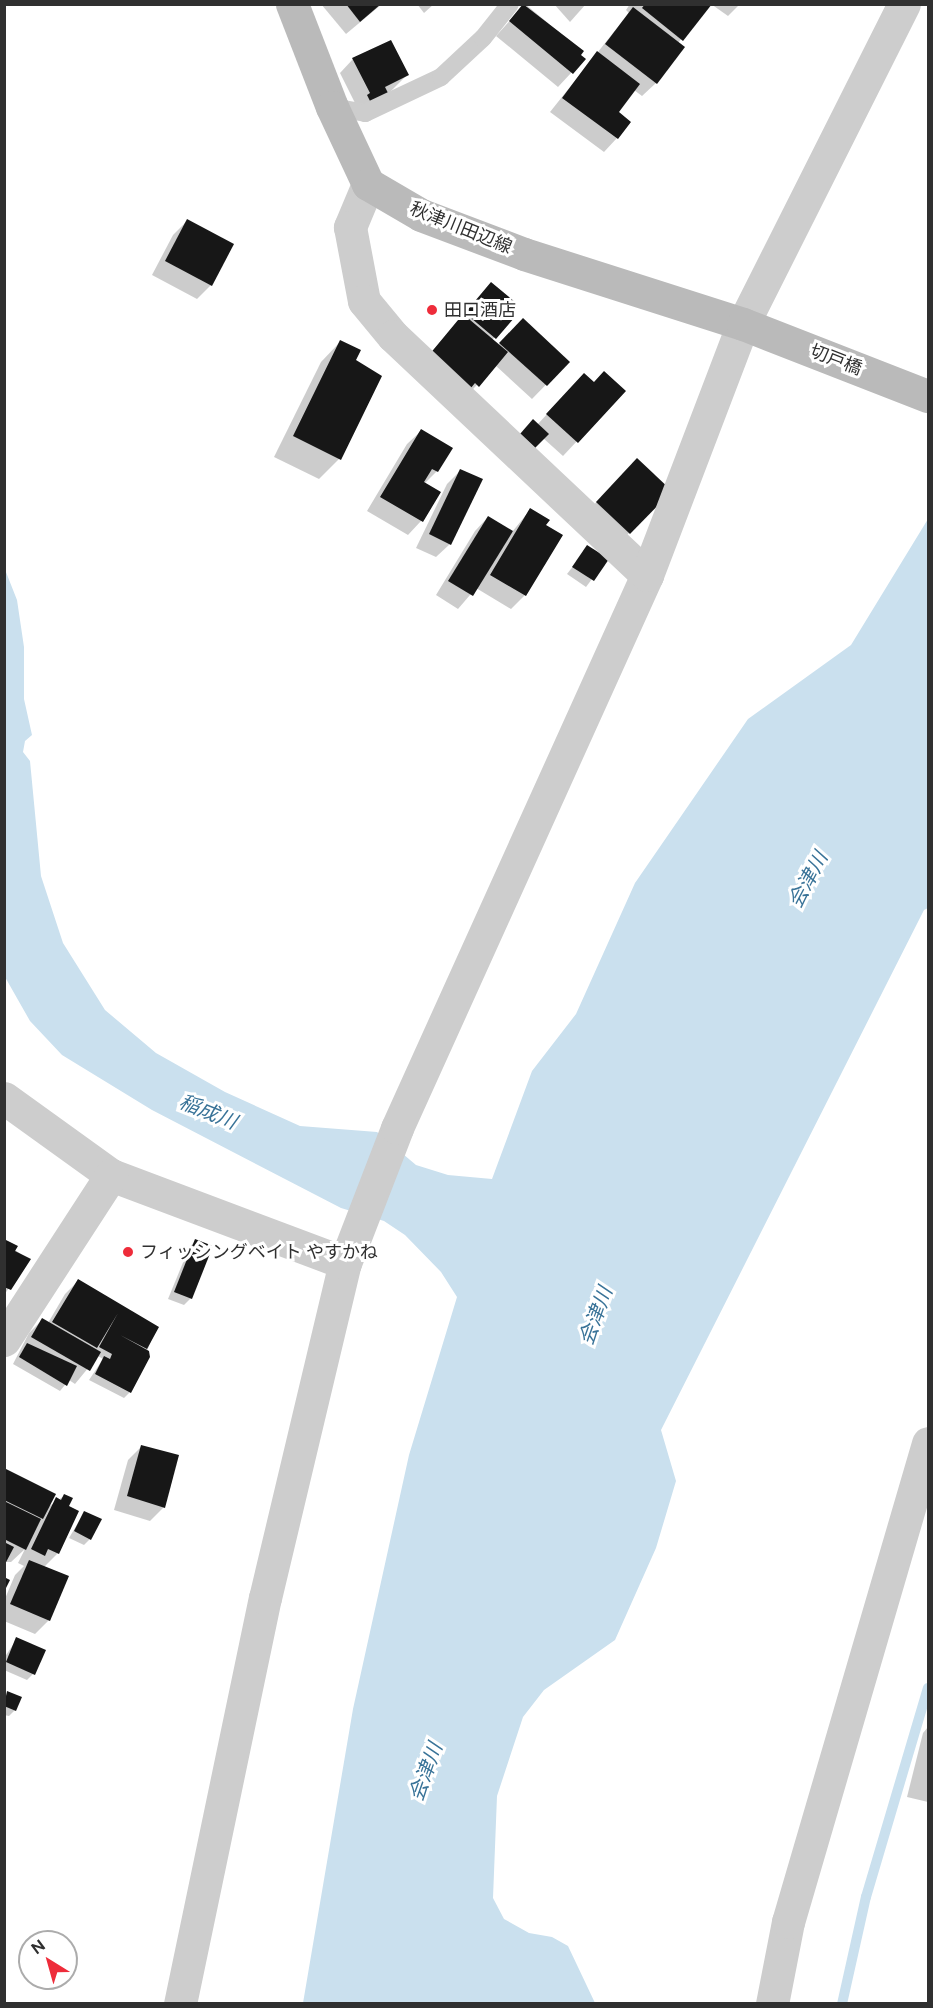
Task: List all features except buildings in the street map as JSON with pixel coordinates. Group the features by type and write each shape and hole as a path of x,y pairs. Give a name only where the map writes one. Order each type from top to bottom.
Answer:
{"main road":[{"path":"292,4 332,107 368,184"},
{"name":"秋津川田辺線","path":"368,184 421,215 524,254 743,324"},
{"name":"切戸橋","path":"743,324 928,396"}],"street":[{"path":"180,2004 265,1598 345,1263 397,1128 647,575 743,324 904,4"},
{"path":"368,184 350,227 364,301 393,336 647,575"},
{"path":"4,1098 111,1175 345,1263"},
{"path":"4,1340 111,1175"},
{"path":"772,2004 788,1922 928,1443"}],"lane":[{"path":"332,107 365,113 441,77 490,31 510,4"}],"water":[{"path":"928,519 928,908 924,910 661,1430 676,1481 656,1548 615,1640 544,1690 523,1717 497,1796 493,1898 504,1919 529,1933 552,1937 568,1946 595,2003 303,2003 353,1709 409,1455 457,1297 441,1272 405,1235 384,1221 341,1208 152,1110 62,1055 30,1021 5,977 4,567 17,600 24,647 24,699 32,735 25,741 23,752 30,761 41,876 63,943 105,1010 156,1053 225,1092 300,1126 377,1132 416,1165 448,1175 492,1179 532,1071 576,1014 635,883 748,719 851,645"}],"waterway":[{"path":"842,2004 866,1897 928,1688"}],"place":[{"name":"田口酒店","path":"432,310"},
{"name":"フィッシングベイト やすかね","path":"128,1252"}],"water label":[{"name":"会津川","path":"808,880"},
{"name":"稲成川","path":"208,1112"},
{"name":"会津川","path":"596,1316"},
{"name":"会津川","path":"426,1772"}]}
